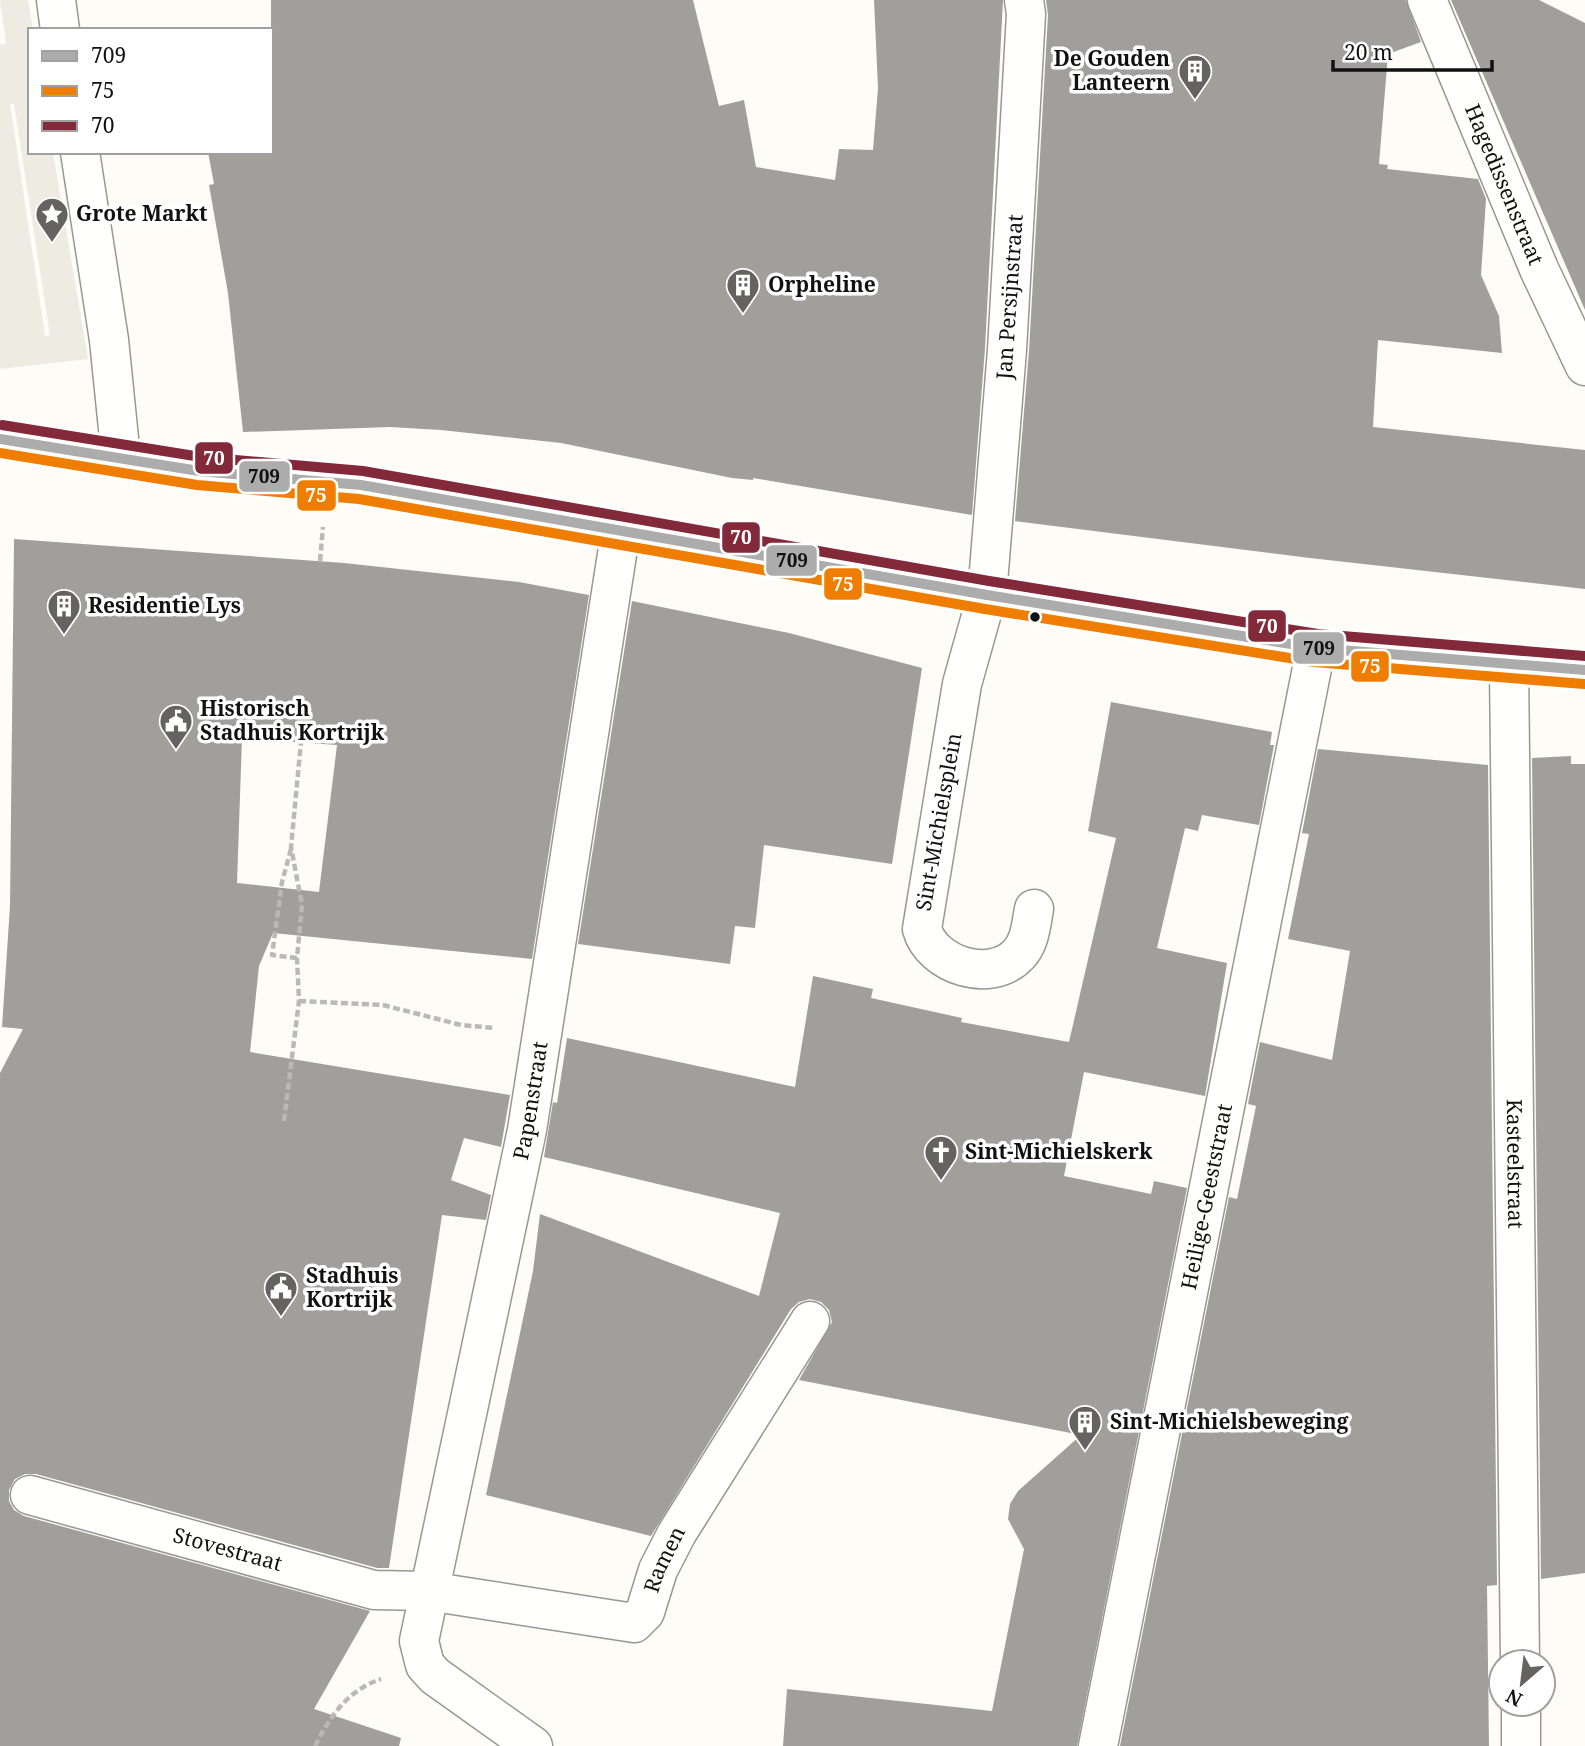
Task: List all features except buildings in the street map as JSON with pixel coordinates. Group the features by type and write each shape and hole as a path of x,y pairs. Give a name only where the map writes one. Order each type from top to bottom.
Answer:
{"street":[{"path":"56,0 60,28"},
{"name":"Jan Persijnstraat","path":"987,595 1007,350 1026,14 1024,0"},
{"name":"Hagedissenstraat","path":"1427,0 1539,269 1585,366"},
{"path":"80,154 109,340 121,458"},
{"path":"0,439 199,471 361,485 987,595 1316,648 1585,670"},
{"name":"Papenstraat","path":"425,1665 419,1640 527,1130 621,529"},
{"name":"Sint-Michielsplein","path":"987,595 962,684 922,929 930,946 952,963 978,968 995,967 1012,960 1023,948 1034,909"},
{"name":"Heilige-Geeststraat","path":"1098,1746 1316,648"},
{"name":"Kasteelstraat","path":"1509,665 1520,1648"},
{"name":"Ramen","path":"428,1591 623,1624 637,1622 645,1612 658,1570 677,1532 810,1321"},
{"name":"Stovestraat","path":"30,1495 374,1590 428,1591"},
{"path":"425,1665 446,1686 533,1746"},
{"path":"1521,1718 1521,1746"}],"path":[{"path":"297,958 272,955 282,882 291,847 301,742"},
{"path":"284,1121 299,1001 297,958 302,905 291,847"},
{"path":"299,1001 383,1005 461,1025 543,1033"},
{"path":"315,1746 331,1714 363,1685 425,1665"}],"shaded area":[{"name":"Grote Markt","path":"0,0 28,0 33,28 28,28 28,154 53,154 88,359 0,369 0,44 6,44","holes":["10,104 14,104 50,335 45,336"]}],"transit line":[{"name":"70","path":"2,425 201,457 363,471 989,581 1318,634 1585,656"},
{"name":"709","path":"0,439 199,471 361,485 987,595 1316,648 1585,670"},
{"name":"75","path":"0,453 197,485 359,499 985,609 1314,662 1584,684"}],"place":[{"name":"De Gouden Lanteern","path":"1195,101"},
{"name":"Grote Markt","path":"52,244"},
{"name":"Orpheline","path":"743,315"},
{"name":"Residentie Lys","path":"64,636"},
{"name":"Historisch Stadhuis Kortrijk","path":"176,751"},
{"name":"Sint-Michielskerk","path":"941,1182"},
{"name":"Stadhuis Kortrijk","path":"281,1318"},
{"name":"Sint-Michielsbeweging","path":"1085,1452"}]}
